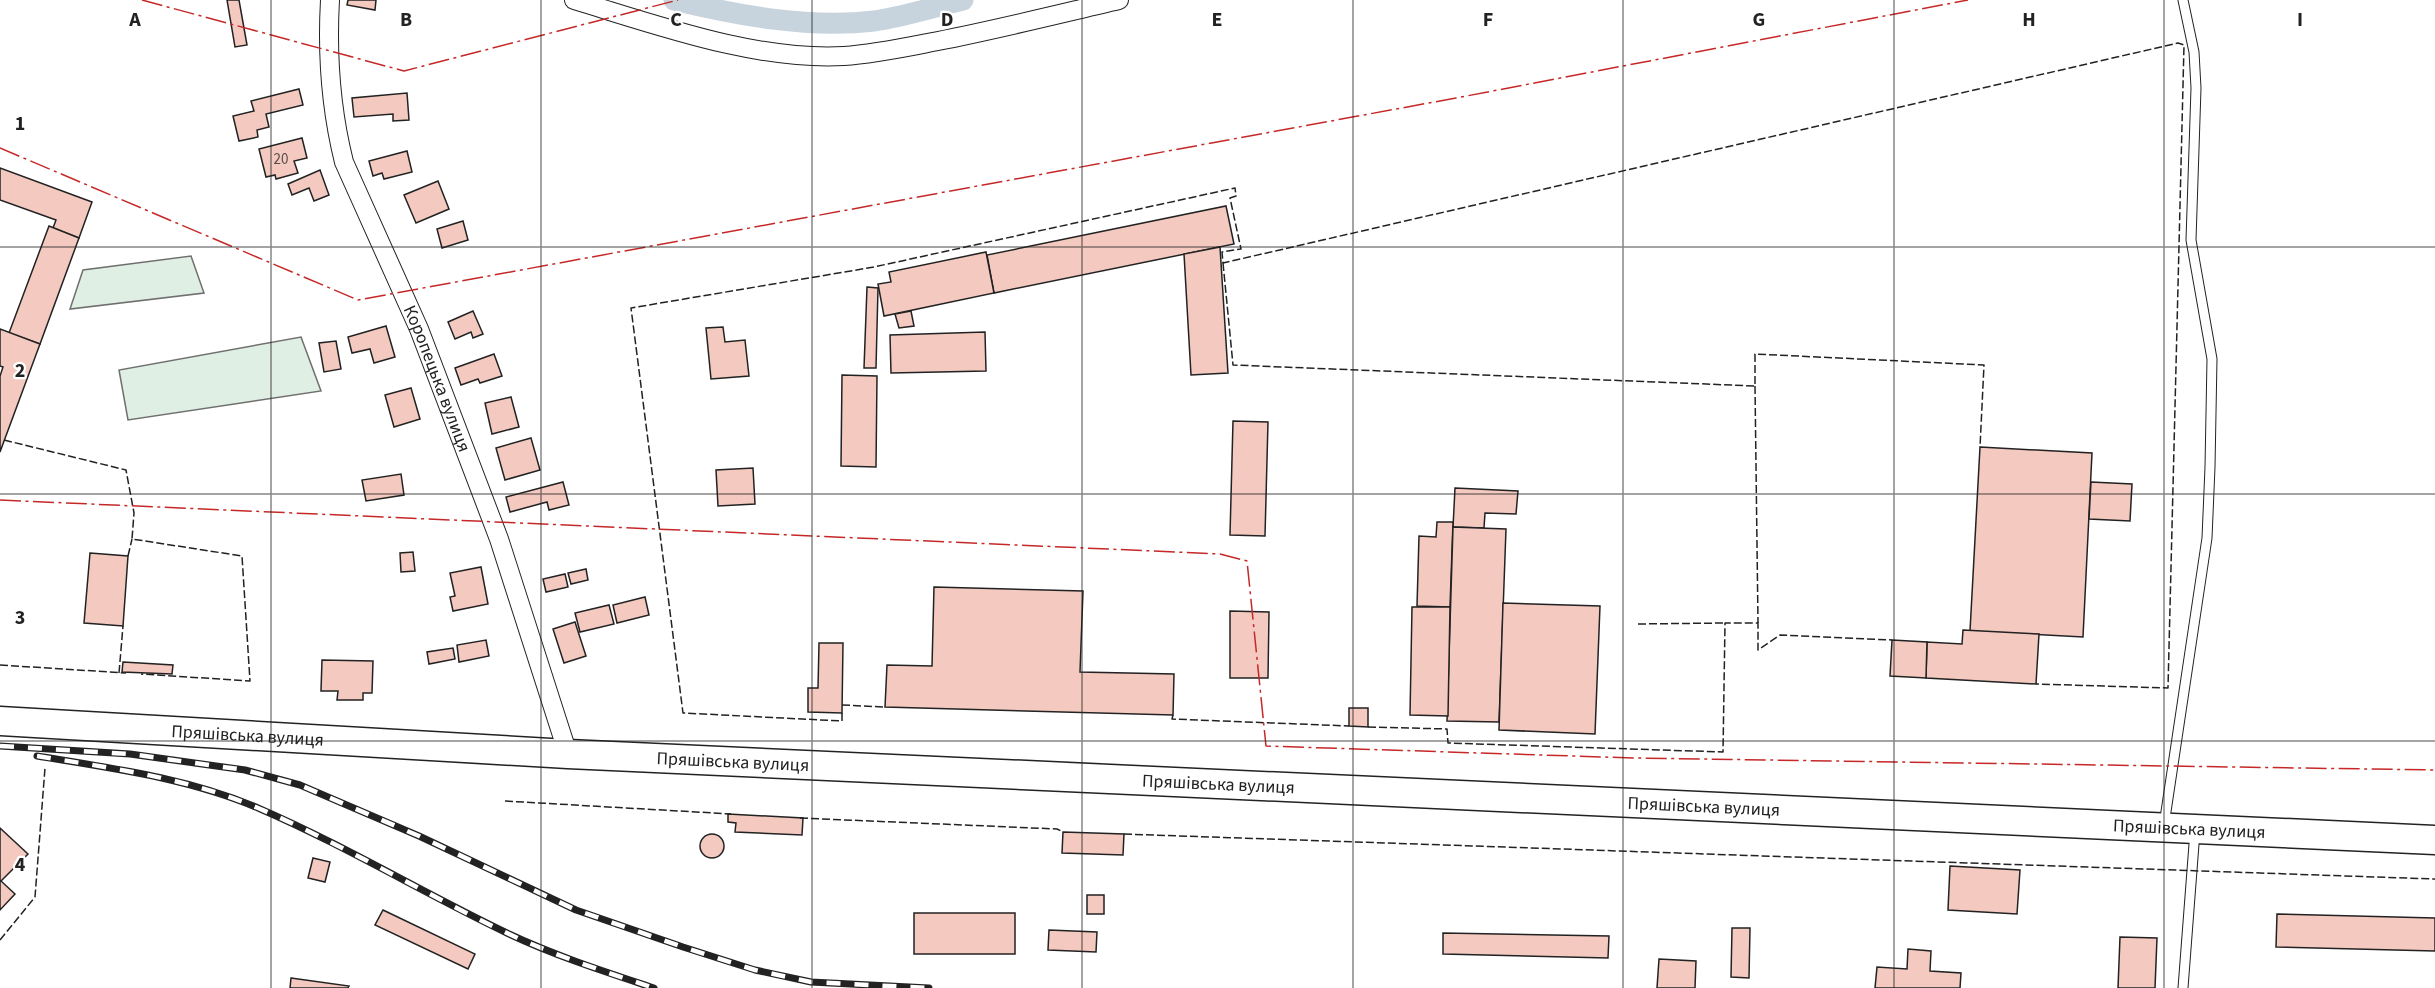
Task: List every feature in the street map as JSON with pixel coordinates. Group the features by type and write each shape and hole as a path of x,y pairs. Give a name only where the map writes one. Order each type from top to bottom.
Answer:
{"main road":[{"name":"Пряшівська вулиця","path":"0,721 568,754 2435,840"}],"street":[{"name":"Коропецька вулиця","path":"330,0 333,102 337,134 344,162 420,329 495,528 568,754"},
{"path":"574,0 680,32 748,48 843,56 893,50 1119,0"}],"lane":[{"path":"2163,827 2207,538 2211,456 2212,359 2191,240 2195,64 2183,0"},
{"path":"2183,988 2195,829"}],"green space":[{"path":"191,256 204,293 70,309 83,270"},
{"path":"301,337 321,391 128,420 119,370"}],"building":[{"path":"227,0 239,0 247,45 235,47"},
{"path":"348,0 376,0 375,10 347,5"},
{"path":"299,89 303,105 266,114 269,127 257,130 258,137 239,141 233,116 254,111 251,101"},
{"path":"407,93 409,120 393,121 393,114 354,117 352,98"},
{"path":"302,138 307,158 294,161 298,173 276,179 275,175 266,177 259,149"},
{"path":"407,151 412,172 384,179 382,173 373,176 369,161"},
{"path":"0,168 92,202 79,238 53,228 56,220 0,200"},
{"path":"320,170 329,195 314,201 309,188 292,195 288,184"},
{"path":"438,181 449,209 416,223 404,195"},
{"path":"1226,206 1234,244 994,293 987,255"},
{"path":"463,221 468,240 442,248 437,229"},
{"path":"49,226 79,238 40,344 9,333"},
{"path":"1220,247 1228,373 1191,375 1184,254"},
{"path":"986,252 994,293 884,316 878,284 891,282 889,272"},
{"path":"867,287 878,288 876,368 864,368"},
{"path":"473,311 483,334 473,338 471,332 455,339 448,322"},
{"path":"911,311 914,326 899,328 895,314"},
{"path":"386,326 395,357 374,363 370,349 352,353 348,337"},
{"path":"723,327 725,342 745,340 749,376 711,379 706,328"},
{"path":"0,329 40,344 0,452 0,376 3,367 0,366"},
{"path":"985,332 986,371 891,373 890,335"},
{"path":"336,341 341,369 324,372 319,343"},
{"path":"494,354 502,376 480,383 478,379 461,385 455,368"},
{"path":"842,375 877,376 876,467 841,466"},
{"path":"411,388 420,419 394,427 385,395"},
{"path":"511,397 519,427 492,434 485,403"},
{"path":"1233,421 1268,422 1265,536 1230,535"},
{"path":"531,438 540,470 505,480 496,448"},
{"path":"1980,447 2092,453 2083,637 1970,631"},
{"path":"753,468 755,504 718,506 716,470"},
{"path":"401,474 404,495 366,501 362,480"},
{"path":"563,482 569,505 549,510 547,502 510,512 506,497"},
{"path":"2091,482 2132,484 2130,521 2089,519"},
{"path":"1455,488 1518,491 1516,514 1485,513 1484,528 1453,527"},
{"path":"1437,522 1453,522 1450,607 1417,606 1419,536 1436,537"},
{"path":"1453,527 1506,529 1499,722 1447,721"},
{"path":"413,552 415,571 401,572 400,553"},
{"path":"90,553 128,556 123,626 84,623"},
{"path":"481,567 488,604 453,611 450,597 455,596 450,573"},
{"path":"586,569 588,580 571,584 568,573"},
{"path":"565,574 568,587 546,592 543,579"},
{"path":"934,587 1083,591 1080,672 1174,674 1173,715 885,707 887,665 932,666"},
{"path":"645,597 649,615 617,623 613,605"},
{"path":"1503,603 1600,606 1595,734 1499,730"},
{"path":"609,605 614,624 580,632 575,613"},
{"path":"1412,607 1450,607 1448,716 1410,715"},
{"path":"1230,611 1269,612 1268,678 1230,678"},
{"path":"575,622 586,656 564,663 553,629"},
{"path":"1963,630 2039,634 2036,684 1926,678 1927,642 1962,644"},
{"path":"486,640 489,656 459,662 457,645"},
{"path":"1892,640 1927,642 1926,678 1890,676"},
{"path":"819,643 843,643 842,713 808,712 808,688 818,688"},
{"path":"453,648 455,659 429,664 427,652"},
{"path":"322,660 373,661 372,693 363,693 363,700 337,700 338,691 321,691"},
{"path":"123,662 173,665 172,674 122,672"},
{"path":"1349,708 1368,708 1368,727 1349,726"},
{"path":"728,814 803,818 802,835 735,832 736,823 728,822"},
{"path":"0,828 28,854 1,881 15,894 0,910"},
{"path":"1063,832 1124,834 1123,855 1062,853"},
{"path":"712,834 721,837 724,846 721,855 712,858 703,855 700,846 703,837"},
{"path":"313,858 330,862 325,882 308,878"},
{"path":"1950,866 2020,870 2017,914 1948,910"},
{"path":"1087,895 1104,895 1104,914 1087,914"},
{"path":"383,910 475,954 468,969 375,925"},
{"path":"914,913 1015,913 1015,954 914,954"},
{"path":"2277,914 2435,918 2435,951 2276,947"},
{"path":"1732,928 1750,928 1749,978 1731,977"},
{"path":"1049,930 1097,932 1096,952 1048,950"},
{"path":"1443,933 1609,936 1608,958 1443,954"},
{"path":"2120,937 2157,938 2155,988 2118,988"},
{"path":"1908,949 1931,951 1930,971 1961,973 1960,988 1875,988 1877,967 1907,969"},
{"path":"1659,959 1696,961 1695,988 1657,988"},
{"path":"291,978 349,986 348,988 290,988"}],"waterway":[{"path":"674,0 773,19 824,23 874,21 963,0"}],"railway":[{"path":"0,746 130,754 245,770 300,785 419,836 576,910 755,970 811,982 929,988"},
{"path":"37,756 149,775 204,789 258,808 322,838 509,934 563,957 654,988"}],"fence":[{"path":"842,713 842,721 683,713 631,308 874,267 1235,188 1236,196 1230,198 1241,249 1222,252 1223,263 2178,43 2184,45 2168,688 2036,684"},
{"path":"1223,263 1233,365 1755,386 1755,354 1984,365 1980,447"},
{"path":"1755,386 1758,623"},
{"path":"4,440 126,470 134,513 132,539 242,556 250,681 141,674"},
{"path":"128,556 132,539"},
{"path":"1638,624 1725,623"},
{"path":"1368,727 1447,729 1448,743 1723,752 1725,623 1758,623 1758,650 1780,635 1892,640"},
{"path":"119,673 123,626"},
{"path":"0,665 126,673"},
{"path":"842,705 885,707"},
{"path":"1173,715 1172,719 1349,726"},
{"path":"0,940 35,897 45,768"},
{"path":"505,801 731,814"},
{"path":"800,818 1057,829 1063,832"},
{"path":"1124,834 2435,879"}],"power":[{"path":"142,0 404,71 678,0"},
{"path":"0,148 358,300 1456,98 1968,0"},
{"path":"0,500 1220,554 1247,561 1266,746 1633,758 2435,770"}]}
